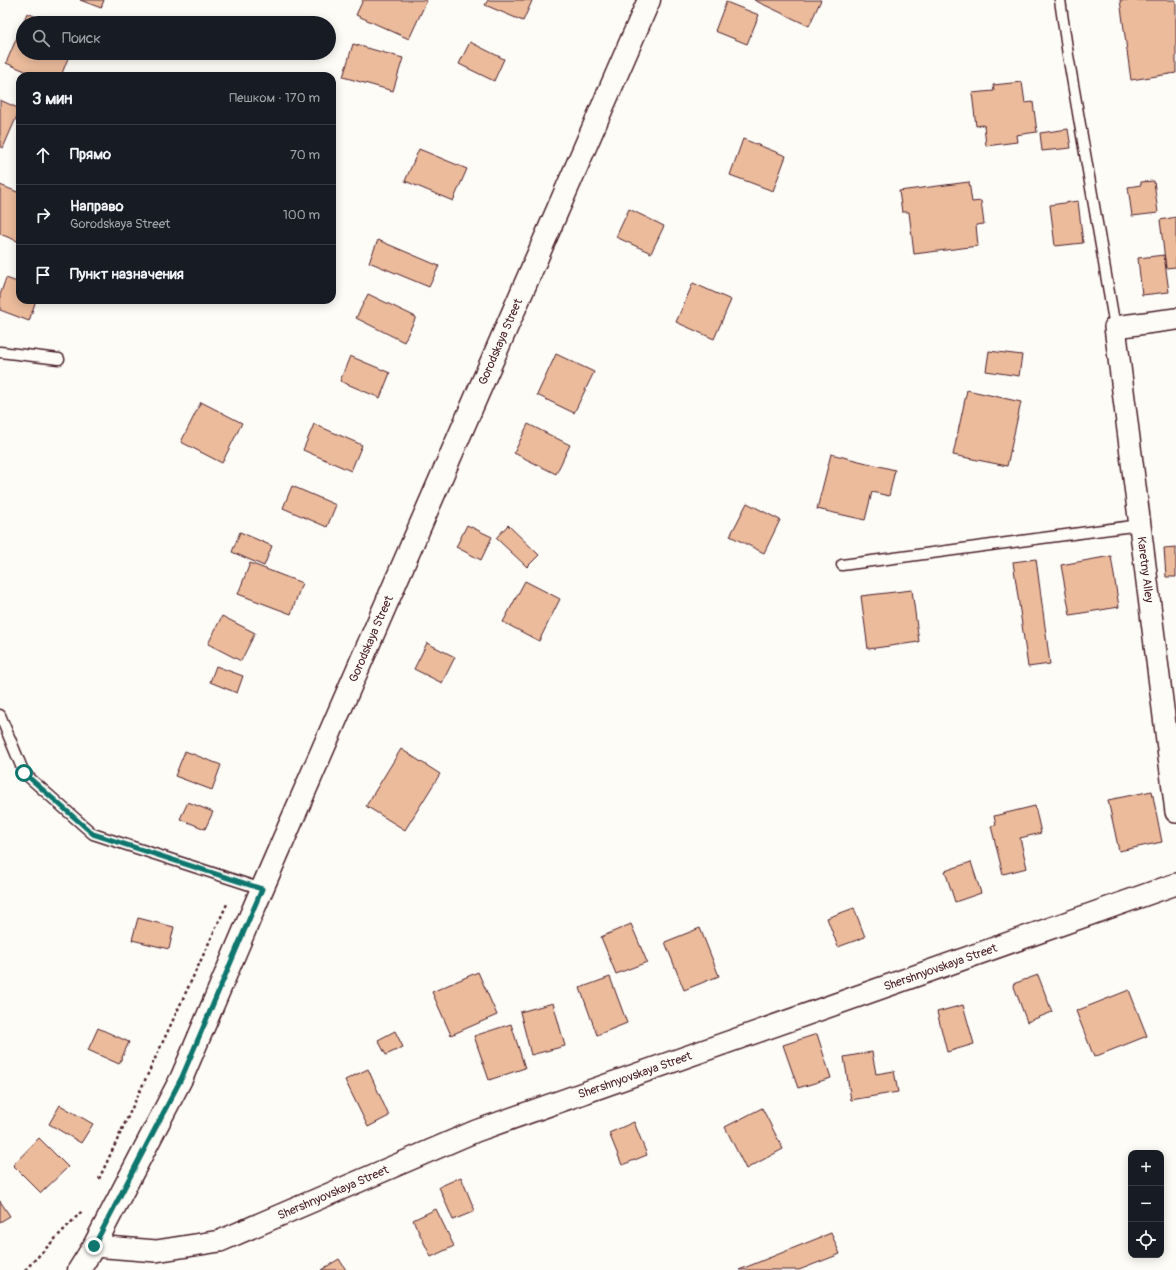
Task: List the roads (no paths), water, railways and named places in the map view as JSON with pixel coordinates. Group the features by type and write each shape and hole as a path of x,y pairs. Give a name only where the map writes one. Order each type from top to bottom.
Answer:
{"street":[{"name":"Gorodskaya Street","path":"79,1270 94,1246 182,1077 262,889 649,0"},
{"path":"1114,327 1176,319"},
{"name":"Karetny Alley","path":"1114,327 1176,812"},
{"name":"Shershnyovskaya Street","path":"94,1246 156,1251 220,1241 476,1131 1176,884"}],"lane":[{"path":"1060,0 1114,327"},
{"path":"0,352 60,359"},
{"path":"842,565 1140,525"},
{"path":"0,715 24,773 93,834 262,889"}]}
